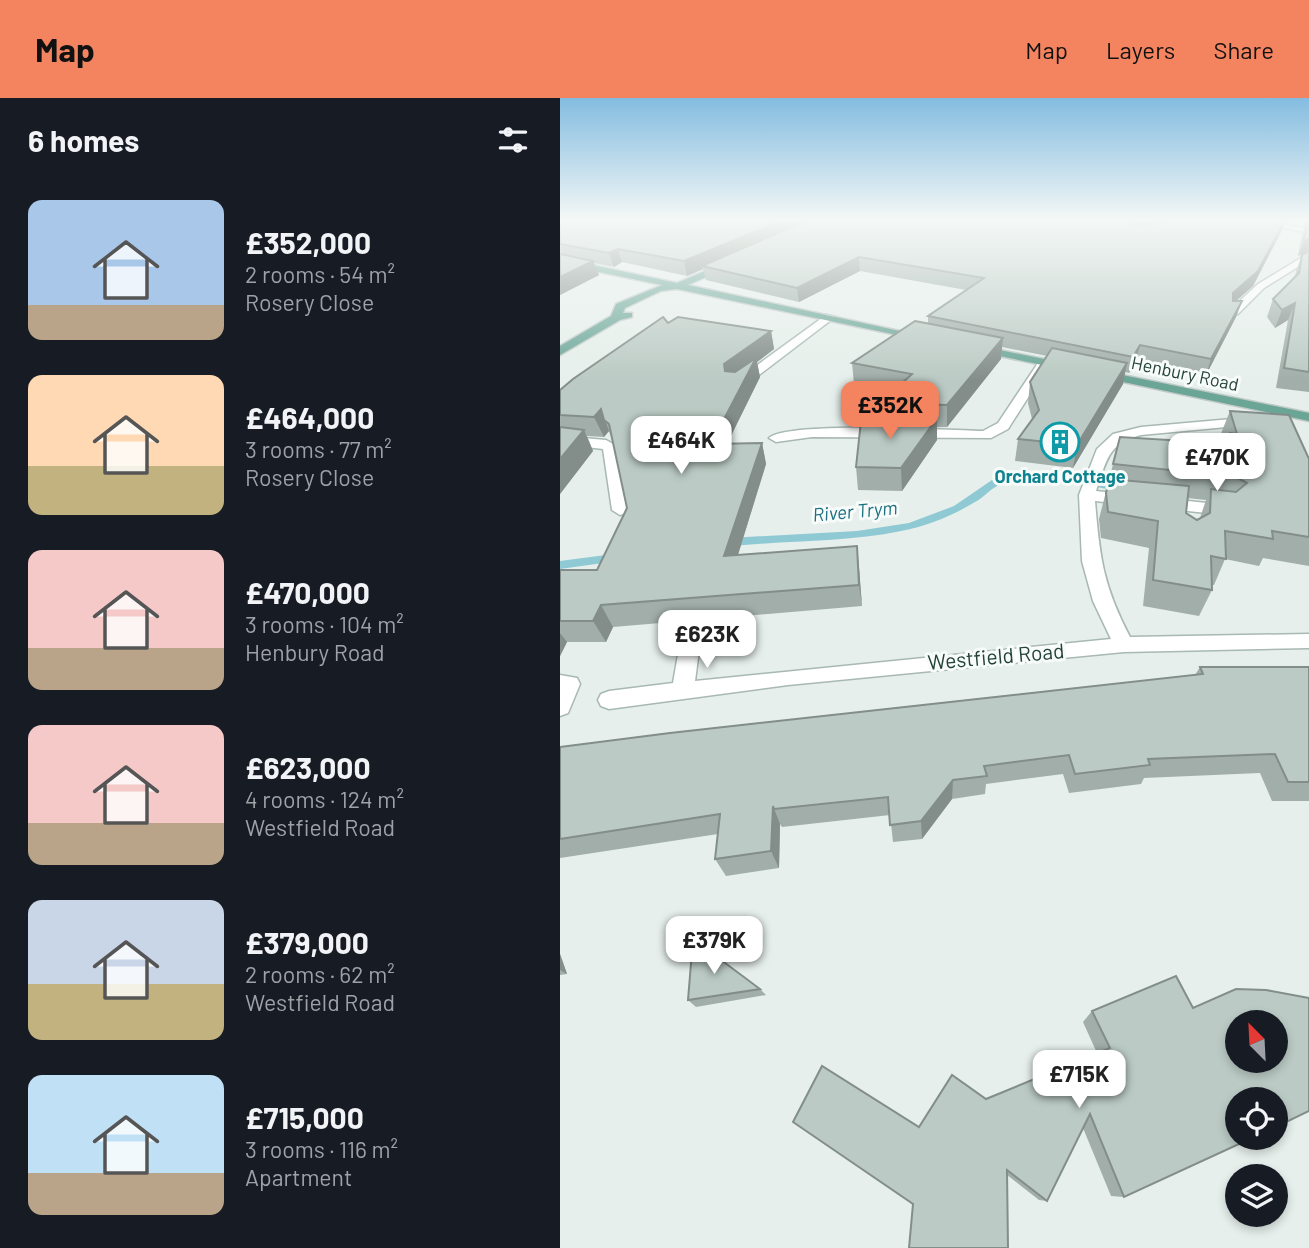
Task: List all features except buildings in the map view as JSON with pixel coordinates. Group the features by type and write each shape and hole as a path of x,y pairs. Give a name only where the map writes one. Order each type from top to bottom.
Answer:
{"main road":[{"path":"623,274 937,340"},
{"path":"616,317 620,306 658,289 680,285 705,274"},
{"path":"560,351 616,317 642,310 676,294 680,285"},
{"name":"Henbury Road","path":"964,346 1284,421 1309,417"}],"street":[{"path":"1234,313 1261,286 1281,274"},
{"path":"736,386 830,317"},
{"path":"776,438 813,428 986,435 1003,426 1045,363"},
{"path":"1124,645 1102,601 1091,561 1087,495 1104,449 1118,437 1141,431 1284,421"},
{"path":"560,440 606,444 620,510"},
{"path":"1087,495 1225,510"},
{"path":"1189,528 1190,506"},
{"name":"Westfield Road","path":"610,700 788,677 1124,645 1309,641"},
{"path":"683,691 690,643"},
{"path":"560,683 569,684 560,707"}],"waterway":[{"name":"River Trym","path":"724,543 857,534 910,526 948,512 975,498 993,483 1011,478 1043,477 1124,489"},
{"name":"River Trym","path":"560,565 621,557"}],"place":[{"name":"Orchard Cottage","path":"1060,442"}]}
